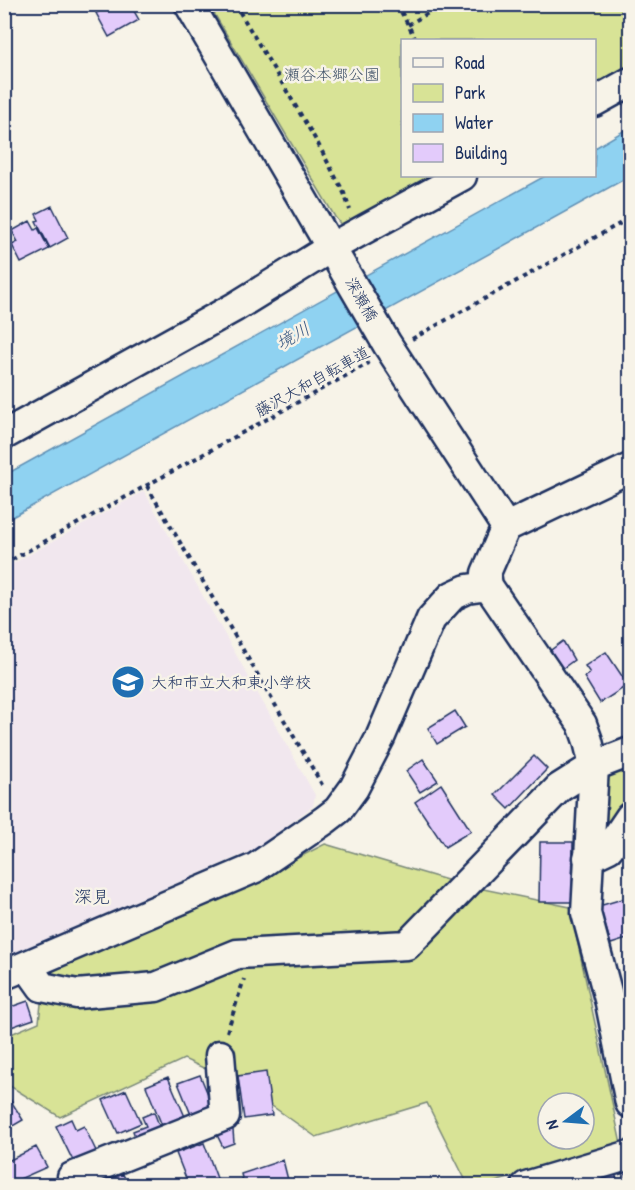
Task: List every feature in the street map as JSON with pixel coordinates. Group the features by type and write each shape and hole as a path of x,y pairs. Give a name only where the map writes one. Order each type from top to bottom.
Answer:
{"street":[{"name":"深瀬橋","path":"189,4 389,347 506,527"},
{"path":"596,101 630,82"},
{"path":"4,435 235,307 460,177"},
{"path":"630,468 506,527 486,573 488,586 582,724 594,766 586,913 620,999 630,1103"},
{"path":"16,971 255,868 332,800 354,788 380,738 431,618 452,596 466,589 488,586"},
{"path":"16,971 42,987 77,994 156,987 237,954 407,945 559,788 594,766 630,752"},
{"path":"588,858 609,848 630,817"},
{"path":"76,1185 72,1177 225,1116 220,1055"},
{"path":"526,1185 630,1155"}],"path":[{"path":"235,4 344,193 358,234"},
{"path":"397,4 415,39"},
{"path":"408,25 443,4"},
{"name":"藤沢大和自転車道","path":"4,564 147,486 389,347 630,218"},
{"path":"147,486 332,800"},
{"path":"220,1055 252,953"}],"shaded area":[{"name":"大和市立大和東小学校","path":"144,491 315,795 313,806 256,849 5,957 5,568"}],"green space":[{"name":"瀬谷本郷公園","path":"209,5 630,5 630,67 596,87 596,39 401,39 401,177 439,177 346,231 335,217"},
{"path":"630,761 629,790 625,807 606,829 604,775"},
{"path":"325,844 464,885 570,907 621,1144 485,1185 468,1185 427,1103 316,1137 245,1087 184,1059 60,1117 5,1083 4,1037 39,1022 45,968 190,913"}],"water":[{"name":"境川","path":"630,127 630,176 5,521 5,475 543,177 596,177 596,147"}],"building":[{"path":"112,4 130,4 139,20 109,37 96,13"},
{"path":"52,206 68,238 50,248 36,221 39,220 36,214"},
{"path":"30,221 35,230 38,228 49,249 21,263 12,245 18,242 12,231"},
{"path":"563,641 574,660 559,671 547,653"},
{"path":"606,652 628,685 600,703 584,677 590,673 585,666"},
{"path":"455,711 465,727 437,744 428,728"},
{"path":"534,756 547,769 509,809 495,795"},
{"path":"423,759 438,781 420,792 406,771"},
{"path":"441,784 471,831 445,847 415,802"},
{"path":"540,842 573,842 572,902 539,902"},
{"path":"629,897 630,938 611,944 599,906"},
{"path":"28,1001 34,1019 11,1027 5,1009"},
{"path":"266,1072 272,1115 244,1119 238,1076"},
{"path":"200,1075 214,1109 192,1117 178,1083"},
{"path":"168,1077 186,1119 163,1128 146,1086"},
{"path":"4,1090 23,1120 4,1131"},
{"path":"126,1090 141,1123 118,1133 103,1100"},
{"path":"154,1112 162,1133 137,1142 133,1131 146,1126 142,1117"},
{"path":"232,1117 234,1143 223,1147 212,1125"},
{"path":"71,1119 76,1130 84,1126 98,1155 75,1165 56,1126"},
{"path":"204,1143 218,1181 203,1186 189,1186 176,1153"},
{"path":"36,1147 47,1167 4,1186 4,1163"},
{"path":"283,1160 288,1180 271,1186 244,1186 241,1174"},
{"path":"630,1166 630,1186 629,1186 623,1168"},
{"path":"614,1170 619,1186 587,1186 585,1179"},
{"path":"123,1174 128,1186 96,1186"}],"place":[{"name":"大和市立大和東小学校","path":"128,682"}],"district":[{"name":"深見","path":"92,897"}]}
